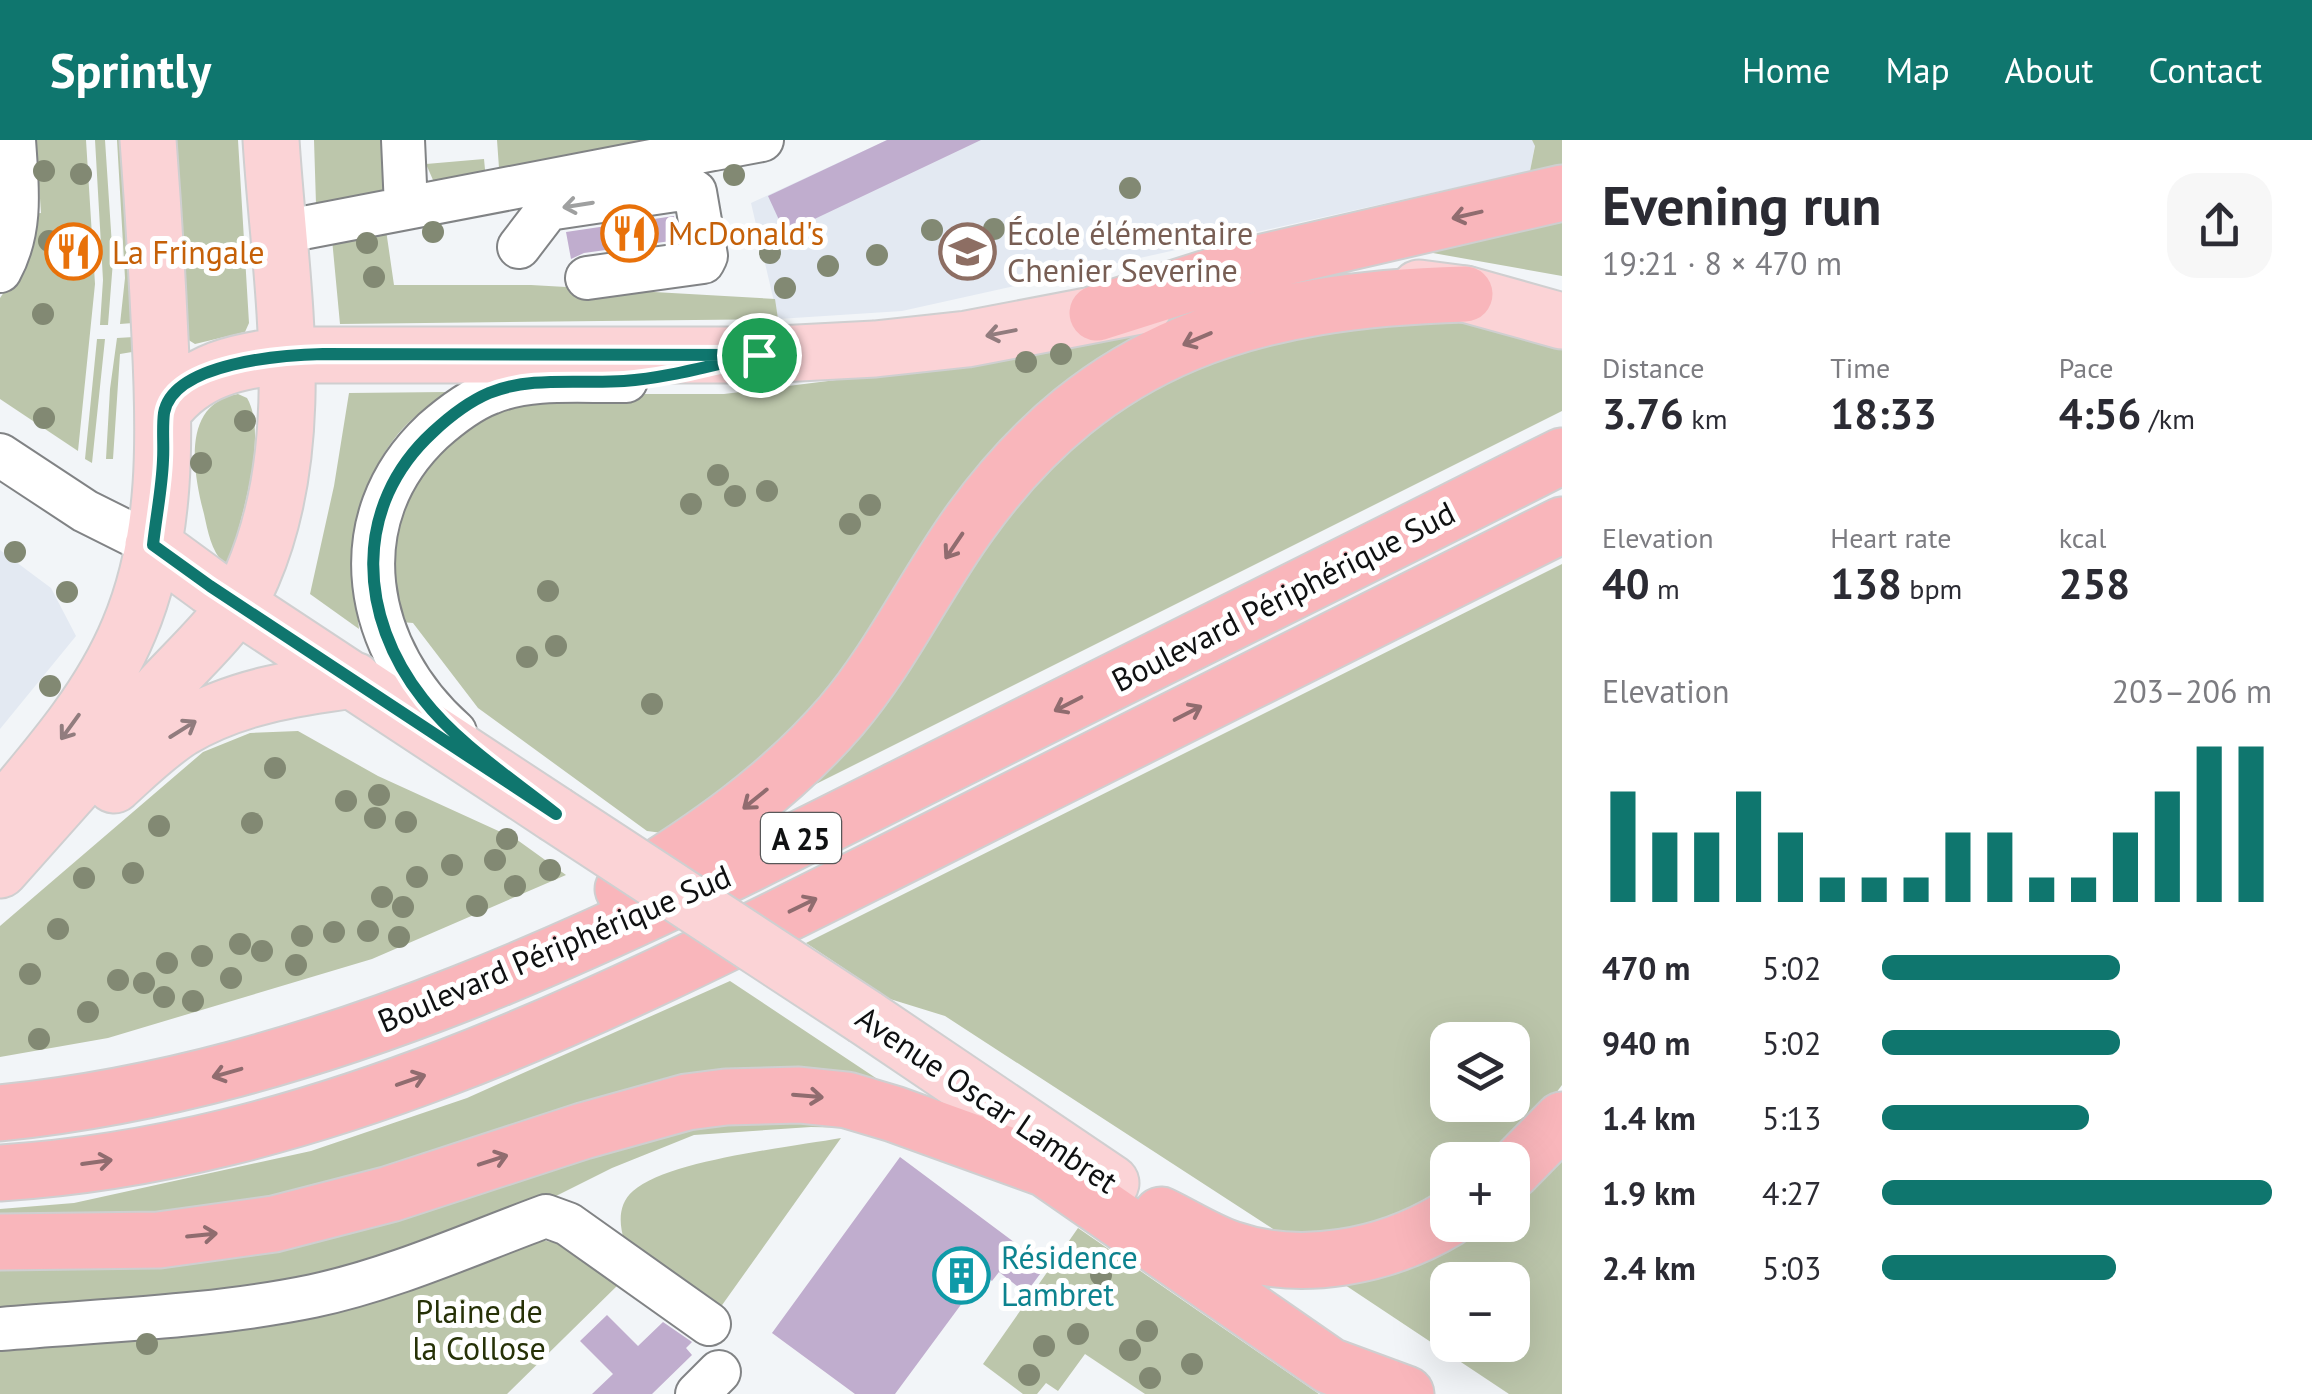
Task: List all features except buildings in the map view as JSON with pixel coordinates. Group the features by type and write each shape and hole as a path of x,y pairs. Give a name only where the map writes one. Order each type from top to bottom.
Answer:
{"highway":[{"path":"1097,314 1242,267 1562,193"},
{"path":"290,1055 428,992 595,906 718,829 764,792 812,748 868,683 933,576 999,483 1062,421 1136,368 1220,329 1264,316 1363,300 1464,294"},
{"name":"Boulevard Périphérique Sud","path":"0,1112 147,1092 290,1055 469,991 791,843 1562,456"},
{"name":"A 25","path":"0,1173 143,1155 232,1135 362,1097 512,1041 808,903 1562,526"},
{"path":"0,1242 159,1240 274,1224 390,1194 583,1130 672,1106 726,1096 799,1095 847,1100 1046,1169 1330,1366 1409,1394"},
{"path":"1530,1153 1562,1120"},
{"path":"1154,1211 1230,1248 1278,1260 1339,1258 1392,1246 1430,1228"}],"main road":[{"path":"0,816 107,674 138,607 153,545 163,471 164,410 148,140"},
{"path":"0,870 237,602 252,578 278,493 287,412 271,140"},
{"name":"Avenue Oscar Lambret","path":"164,410 186,386 208,372 247,360 286,355 759,355 921,345 1216,292 1286,285 1380,285 1464,294 1562,320"},
{"name":"Avenue Oscar Lambret","path":"153,545 1154,1211 1409,1394"},
{"path":"0,880 151,752 194,722 239,702 276,692 354,680"}],"street":[{"path":"0,271 17,222 14,140"},
{"path":"403,140 406,208"},
{"path":"277,232 713,144 762,140"},
{"path":"519,247 548,210 689,188 696,192 706,256 702,262 587,278"},
{"name":"Avenue Oscar Lambret","path":"556,814 424,702 397,659 383,628 375,587 374,544 382,505 400,470 422,441 456,412 489,393 535,383 628,381 759,355"},
{"path":"0,455 85,510 153,545"},
{"path":"0,1329 212,1310 313,1296 369,1281 546,1216 568,1224 708,1324"}],"shaded area":[{"name":"École élémentaire Chenier Severine","path":"887,140 1532,140 1535,145 1530,171 902,311 778,319 751,203"},
{"path":"0,550 51,588 76,636 0,729"}],"green space":[{"path":"36,140 86,140 95,284 78,451 0,399 0,298 20,268 30,214 41,213"},
{"path":"95,140 105,140 113,261 108,325 100,325 103,280"},
{"path":"117,140 122,140 133,323 120,324 125,278"},
{"path":"169,140 238,140 249,323 245,332 195,344 187,339"},
{"path":"314,140 388,140 387,189 381,194 325,207 316,204"},
{"path":"497,140 664,140 510,171 499,168"},
{"path":"1532,140 1562,140 1562,164 1530,171 1535,146"},
{"path":"484,159 486,180 433,180 426,164"},
{"path":"1562,216 1562,276 1416,250"},
{"path":"386,230 394,285 531,285 775,299 778,319 340,324 332,239"},
{"path":"1423,316 1562,347 1562,411 784,800 1023,476 1187,355"},
{"path":"1146,329 1144,340 807,723 670,834 647,831 478,708 413,623 401,622 390,583 392,532 403,494 466,426 502,407 547,394 724,394 940,367"},
{"path":"134,337 132,352 120,354 113,459 106,459 117,338"},
{"path":"97,339 105,339 92,463 85,459"},
{"path":"446,392 398,434 371,479 355,551 359,629 310,594 349,393"},
{"path":"238,394 247,398 253,414 254,456 240,525 229,562 224,564 207,527 197,479 196,442 207,411 220,400"},
{"path":"1562,564 1562,1085 1547,1105 1530,1122 1510,1142 1430,1142 1430,1203 1387,1227 1293,1242 945,1016 890,999 806,943"},
{"path":"298,731 378,776 516,839 566,875 372,959 108,1038 0,1057 0,926 203,752 250,733"},
{"path":"730,981 912,1102 853,1085 340,1195 0,1229 0,1209 74,1203 311,1151 467,1098"},
{"path":"734,1113 857,1128 694,1135 556,1196 363,1268 230,1292 0,1310 0,1266 52,1269 264,1248"},
{"path":"841,1138 715,1315 624,1240 622,1208 633,1191 650,1180 731,1156"},
{"path":"1562,1153 1562,1394 1509,1394 1461,1362 1530,1362 1530,1262 1430,1262 1430,1341 1342,1283 1452,1245 1530,1242 1530,1186"},
{"path":"1078,1228 1319,1394 1145,1394 1085,1354 1058,1391 1046,1383 1037,1394 1023,1394 983,1364"},
{"name":"Plaine de la Collose","path":"529,1238 558,1243 621,1282 507,1394 0,1394 0,1347"}],"place":[{"name":"McDonald's","path":"629,233"},
{"name":"École élémentaire Chenier Severine","path":"968,251"},
{"name":"La Fringale","path":"73,252"},
{"name":"Résidence Lambret","path":"962,1275"}],"route":[{"path":"323,354 759,355 628,381 535,383 503,388 456,412 422,441 390,486 376,523 375,587 383,628 397,659 424,702 478,752 556,814 153,545 163,471 164,410 186,386 224,366 286,355 323,354"}]}
